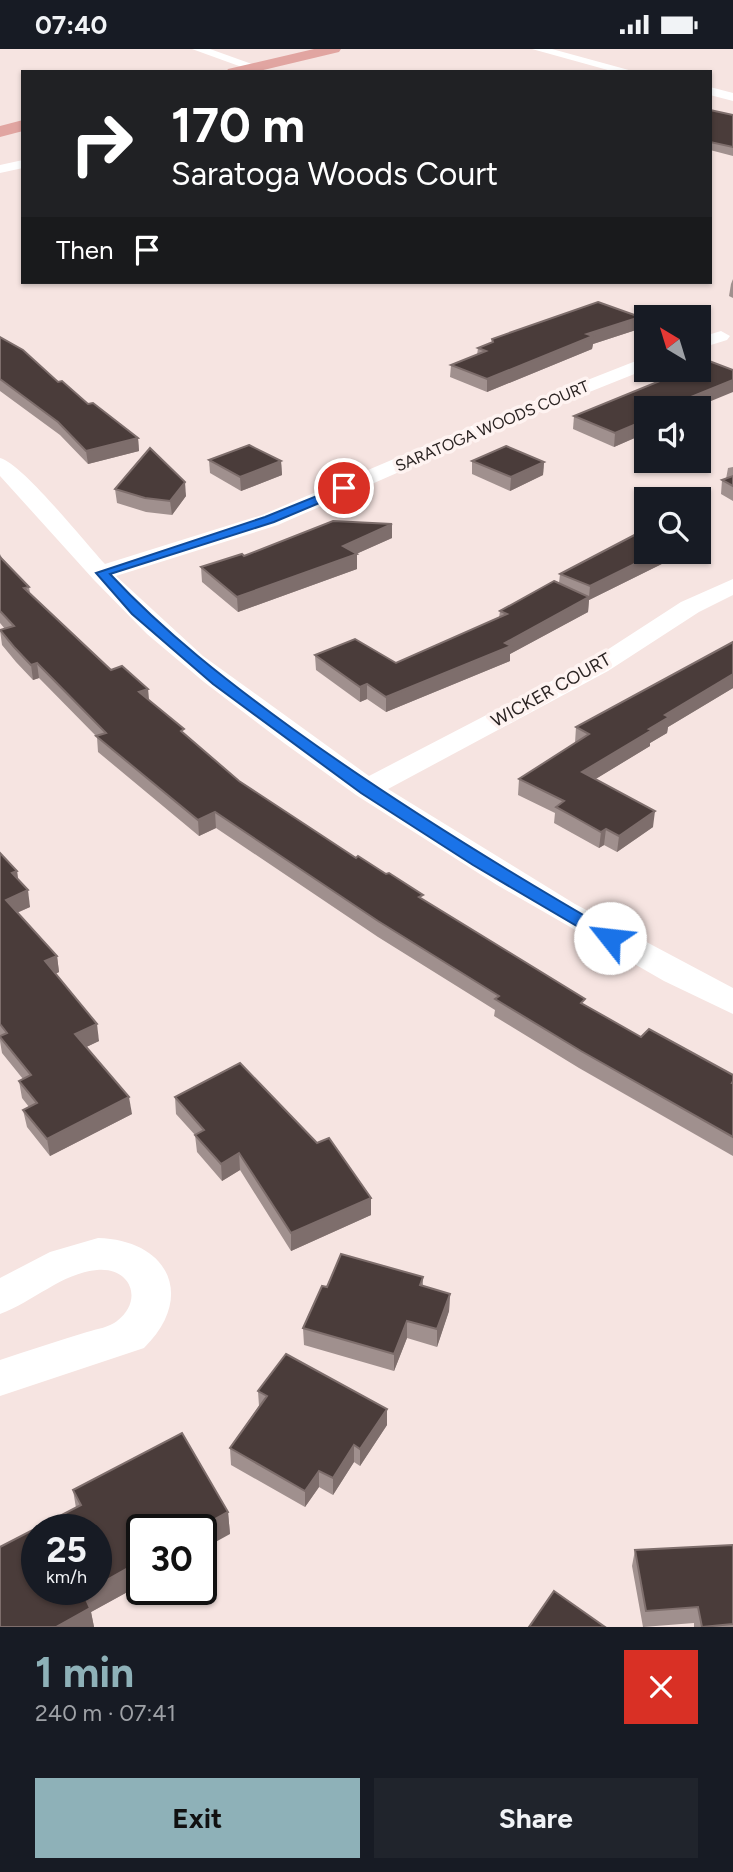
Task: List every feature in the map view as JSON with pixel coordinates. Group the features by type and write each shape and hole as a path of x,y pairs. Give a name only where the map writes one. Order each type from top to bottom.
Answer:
{"main road":[{"path":"242,70 334,49"},
{"path":"0,132 21,126"}],"street":[{"path":"198,49 254,67"},
{"path":"538,49 623,70"},
{"path":"712,92 733,97"},
{"path":"0,169 21,164"},
{"path":"711,340 722,336"},
{"name":"SARATOGA WOODS COURT","path":"102,573 270,520 495,423 634,368"},
{"path":"0,464 136,611 218,681 366,789 562,911 733,1002"},
{"name":"WICKER COURT","path":"366,789 588,672 690,607 733,586"},
{"path":"0,1297 69,1262 87,1255 106,1254 124,1256 138,1265 149,1276 153,1291 151,1308 143,1323 129,1336 0,1378"}],"building":[{"path":"712,110 733,115 733,147 712,142"},
{"path":"598,302 634,315 634,319 587,334 593,336 487,379 451,365 486,351 478,348 493,342 492,339"},
{"path":"0,337 23,350 58,382 62,381 88,404 93,403 138,438 86,451 58,422 0,379"},
{"path":"711,362 733,370 733,380 694,396 634,396 634,425 615,433 574,416 657,382 711,382"},
{"path":"249,445 281,461 240,477 209,460"},
{"path":"506,446 544,462 511,477 472,461"},
{"path":"150,448 185,482 170,501 145,498 115,489"},
{"path":"733,476 733,486 722,480"},
{"path":"333,521 392,524 343,546 357,554 237,597 201,567 242,554 244,556"},
{"path":"634,535 635,564 590,586 560,574"},
{"path":"0,557 29,587 24,588 111,670 122,666 148,689 139,692 184,729 181,731 239,781 356,858 358,856 386,874 389,873 423,895 419,897 585,999 581,1003 641,1037 649,1029 733,1075 733,1137 495,999 499,996 378,921 215,812 198,820 96,736 106,733 37,663 31,665 0,630 14,626 0,611"},
{"path":"554,581 589,597 505,643 511,646 386,697 367,684 360,687 315,655 355,639 396,663 507,614 500,611"},
{"path":"733,642 733,674 665,715 669,717 649,729 652,730 582,772 655,811 619,836 606,829 601,832 556,807 564,801 519,779 589,734 576,727"},
{"path":"0,853 17,871 12,873 28,890 6,900 57,956 45,961 97,1024 75,1034 129,1097 47,1139 23,1110 37,1103 19,1081 31,1075 0,1037 7,1033 0,1024"},
{"path":"240,1063 317,1143 329,1138 371,1198 291,1233 239,1153 221,1164 195,1135 204,1130 175,1097"},
{"path":"341,1254 423,1277 420,1285 450,1294 437,1329 407,1321 394,1354 303,1328 322,1286 327,1287"},
{"path":"286,1354 387,1409 360,1449 354,1445 333,1478 319,1471 305,1491 230,1448 267,1396 258,1391"},
{"path":"182,1433 228,1512 217,1518 217,1514 126,1514 126,1569 112,1577 112,1514 64,1514 81,1505 73,1490"},
{"path":"21,1536 21,1605 89,1605 90,1608 56,1627 0,1627 0,1547"},
{"path":"733,1545 733,1624 702,1627 698,1607 646,1611 635,1550"},
{"path":"554,1591 605,1627 529,1627"}],"route":[{"path":"344,488 270,520 102,573 136,611 218,681 366,789 478,861 610,938"}]}
